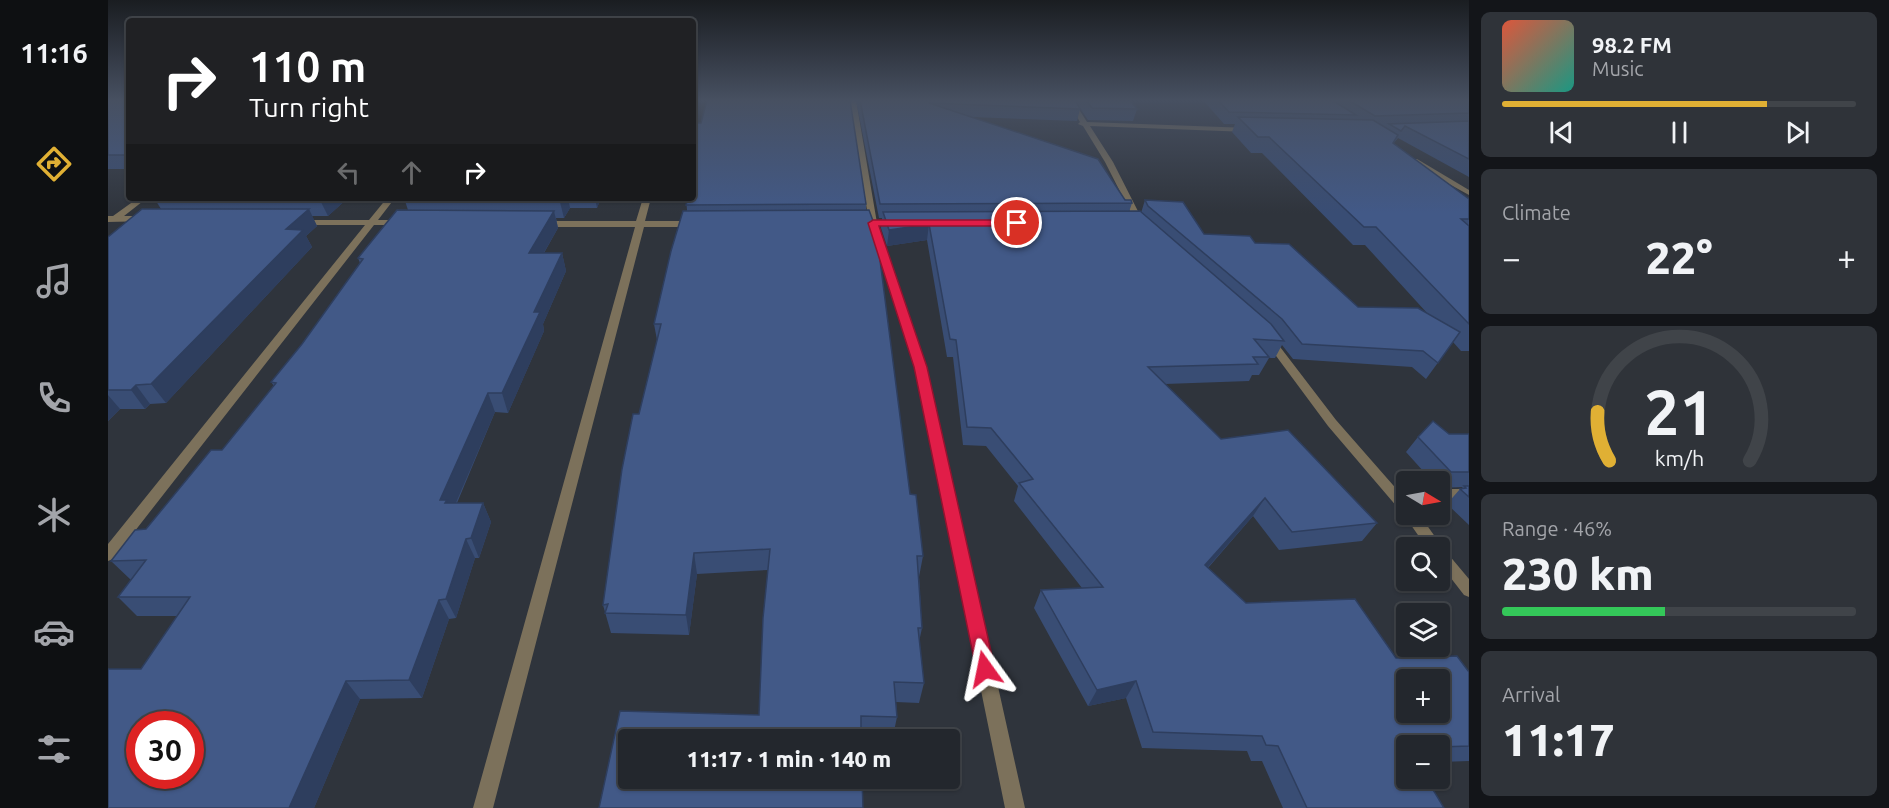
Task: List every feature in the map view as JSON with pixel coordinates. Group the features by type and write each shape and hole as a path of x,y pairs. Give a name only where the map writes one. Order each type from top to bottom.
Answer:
{"street":[{"path":"860,138 873,223 921,367 1015,808"},
{"path":"1092,138 1109,162 1137,222 1146,230"},
{"path":"1403,154 1469,193"},
{"path":"110,221 139,201"},
{"path":"108,555 388,201"},
{"path":"483,808 646,201"},
{"path":"110,221 162,220"},
{"path":"288,222 416,224"},
{"path":"1125,222 1137,222"},
{"path":"534,224 710,224"},
{"path":"1259,330 1332,423 1396,490"},
{"path":"1450,495 1469,494"},
{"path":"1450,566 1469,590"}],"building":[{"path":"108,138 126,138 126,155 108,155"},
{"path":"696,138 856,138 866,204 686,205 687,201 696,201"},
{"path":"867,138 1034,138 1098,159 1125,200 1131,200 1132,203 880,204"},
{"path":"1270,138 1396,138 1393,143 1469,199 1469,219 1461,219 1469,226 1469,324 1376,227 1364,227"},
{"path":"1428,138 1469,138 1469,159"},
{"path":"1145,200 1183,202 1204,234 1250,236 1255,243 1289,244 1358,307 1418,308 1460,332 1438,363 1423,351 1302,344 1282,319 1148,206"},
{"path":"156,201 322,201 321,202"},
{"path":"405,201 561,201 560,202"},
{"path":"142,209 309,209 286,229 303,230 151,384 136,385 131,390 108,390 108,237"},
{"path":"397,210 554,211 529,253 562,253 534,312 540,312 502,393 488,393 440,500 447,500 445,503 483,503 471,538 466,539 446,599 439,600 409,680 346,681 289,808 108,808 108,669 141,669 190,597 118,597 146,560 111,561 135,530 146,529 211,450 222,450 276,383 271,382 302,344 363,259 358,258"},
{"path":"869,210 876,229 910,494 916,495 923,556 917,556 922,628 918,628 924,683 894,682 897,717 861,716 861,729 618,729 618,789 862,789 863,808 599,808 620,711 759,715 763,618 770,549 694,553 686,615 605,613 608,604 603,605 622,469 633,414 639,414 661,324 654,324 683,211"},
{"path":"1140,211 1271,324 1284,341 1254,339 1269,357 1253,357 1258,364 1148,367 1221,439 1288,430 1377,523 1292,532 1265,498 1205,565 1246,603 1355,599 1396,658 1457,656 1469,672 1469,746 1450,747 1450,735 1396,735 1396,789 1433,789 1444,808 1307,808 1278,746 1266,745 1262,736 1153,732 1136,681 1097,690 1041,590 1103,587 1019,483 1033,479 991,428 967,427 956,340 950,339 929,224 889,230 883,212"},
{"path":"1433,421 1449,434 1469,434 1469,472 1451,472 1418,437"},
{"path":"1464,486 1469,486 1469,497 1460,489 1466,488"}],"route":[{"path":"985,669 921,367 873,223 1017,223"}]}
